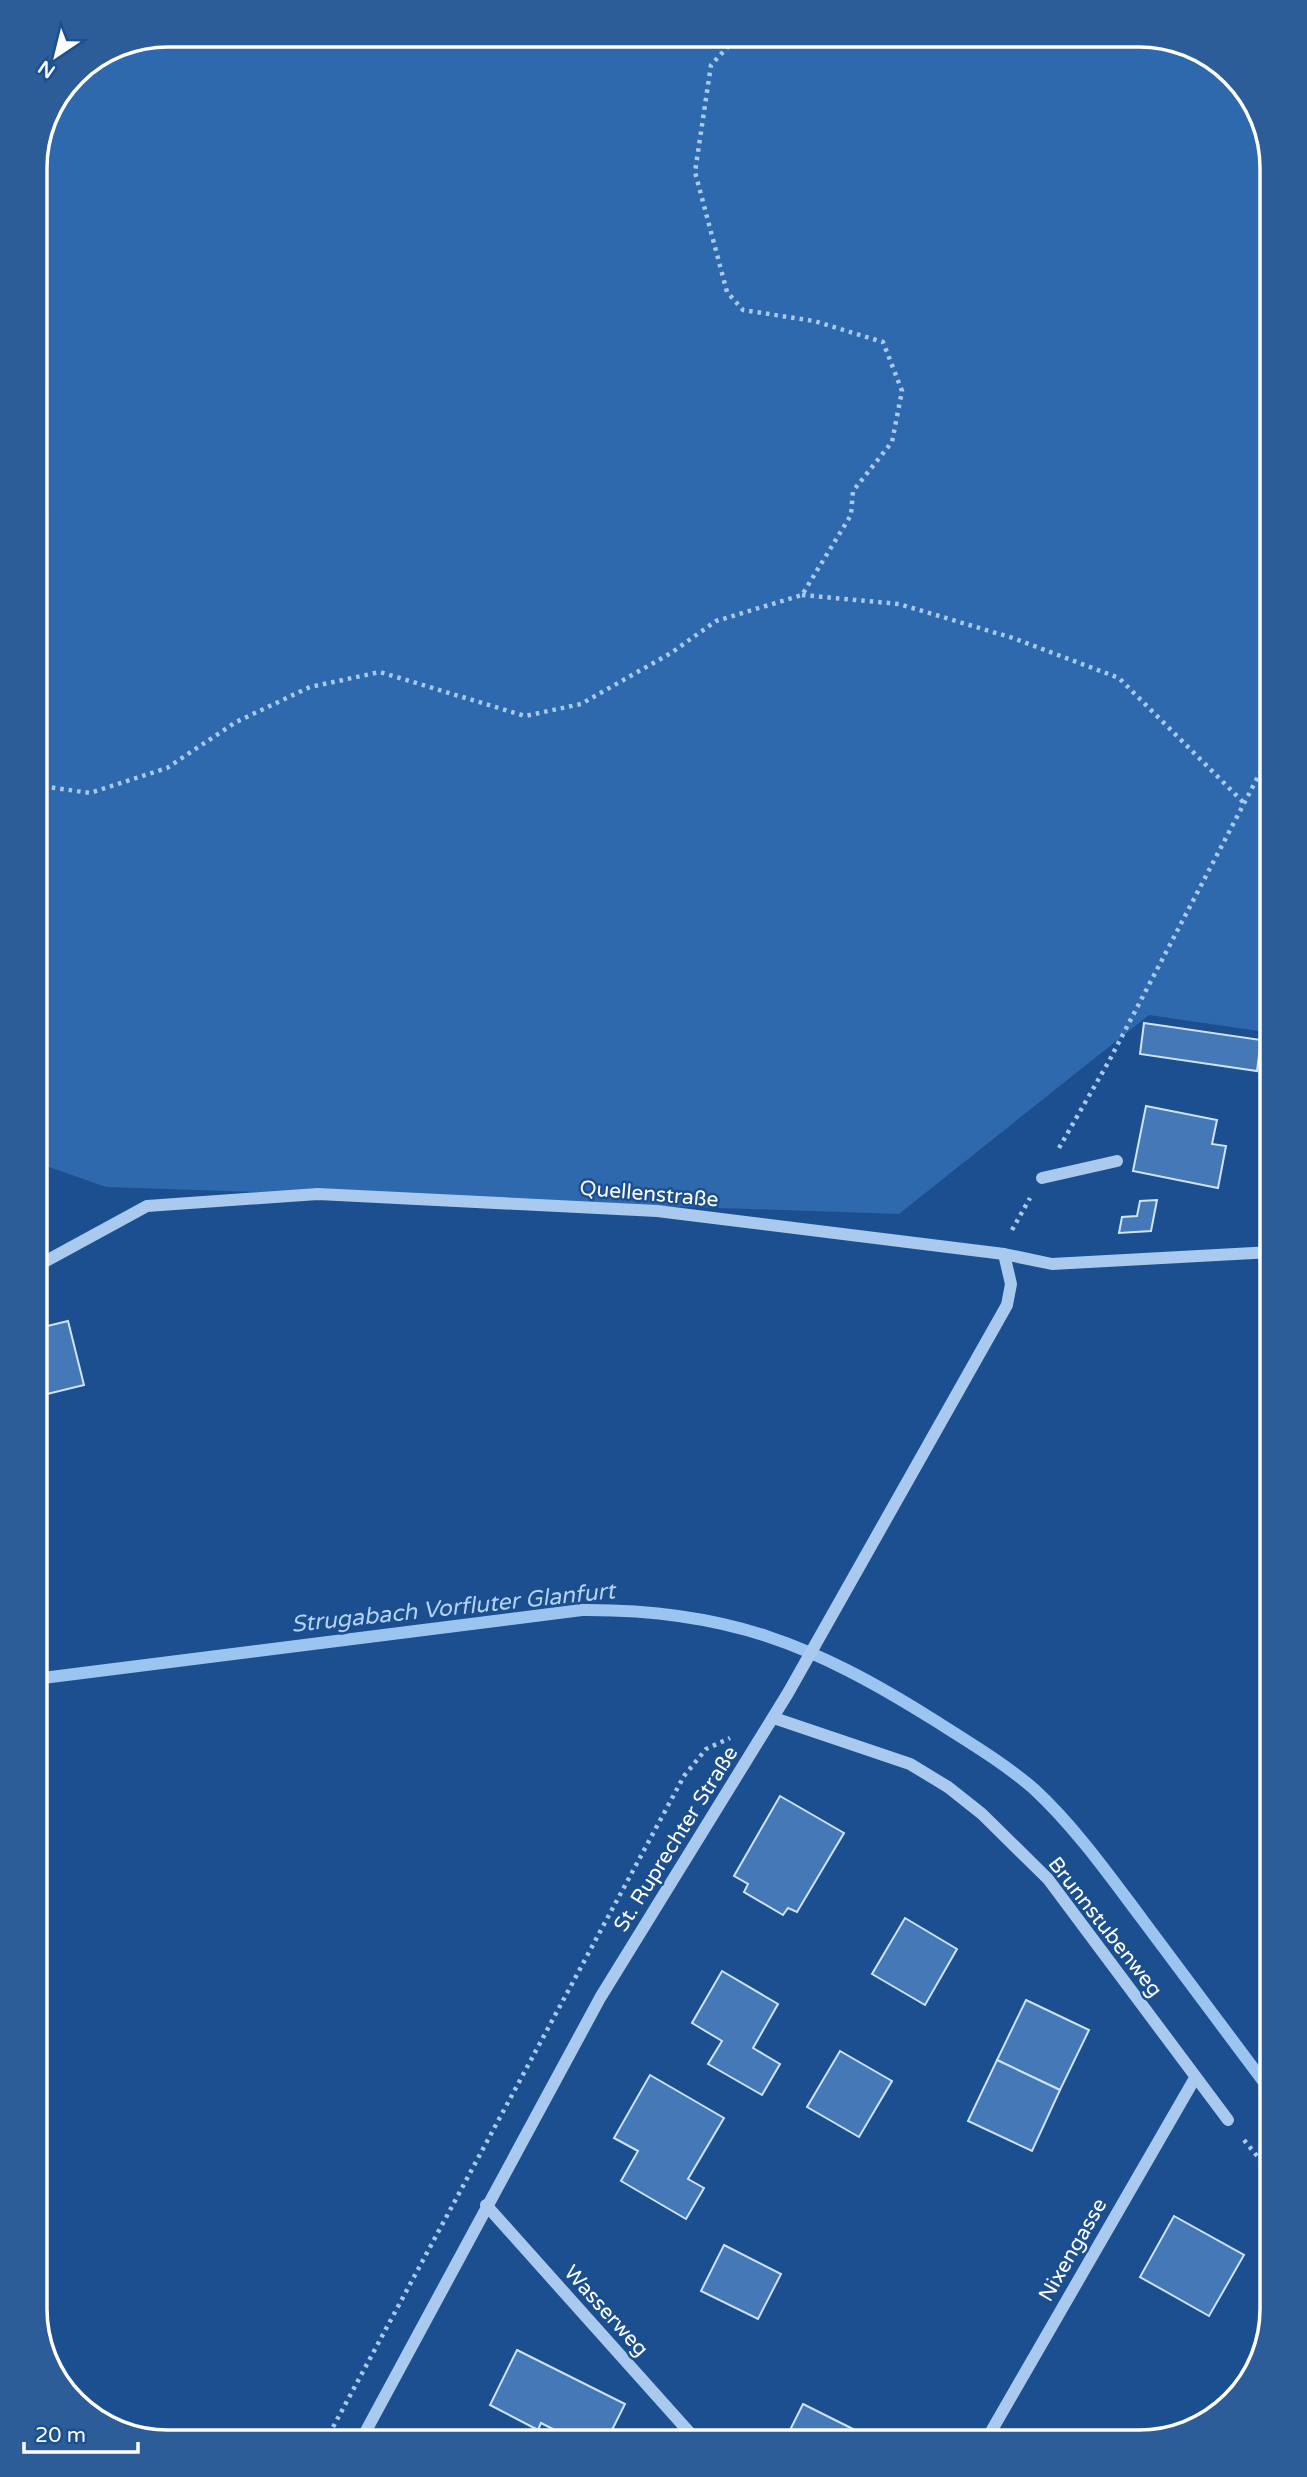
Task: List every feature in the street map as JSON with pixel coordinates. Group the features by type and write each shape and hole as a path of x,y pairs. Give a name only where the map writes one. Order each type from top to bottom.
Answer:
{"street":[{"path":"1042,1178 1117,1161"},
{"name":"Quellenstraße","path":"47,1260 147,1206 318,1194 657,1210 1004,1254 1052,1264 1260,1253"},
{"name":"St. Ruprechter Straße","path":"367,2429 600,1998 774,1718 1007,1305 1011,1284 1004,1254"},
{"name":"Brunnstubenweg","path":"774,1718 910,1764 948,1787 982,1814 1048,1880 1228,2120"},
{"name":"Nixengasse","path":"992,2430 1195,2078"},
{"name":"Wasserweg","path":"486,2205 687,2430"}],"path":[{"path":"727,48 711,65 695,172 727,292 743,310 814,321 883,342 902,391 892,442 853,491 851,515 803,595"},
{"path":"48,787 90,793 167,768 236,722 310,687 380,672 525,716 581,704 671,653 716,621 803,595 900,604 1013,638 1118,678 1246,805"},
{"path":"1004,1254 1012,1230 1109,1061 1260,775"},
{"path":"332,2429 684,1776 706,1749 774,1718"},
{"path":"1228,2120 1260,2159"}],"shaded area":[{"path":"168,47 1146,48 1162,50 1192,60 1206,68 1235,95 1251,122 1260,168 1260,1031 1149,1015 899,1214 106,1187 48,1166 48,161 56,122 76,91 91,91 91,76 101,68 122,56"}],"building":[{"path":"1144,1023 1260,1040 1257,1071 1140,1054"},
{"path":"1146,1106 1217,1120 1212,1144 1226,1146 1218,1188 1133,1171"},
{"path":"1157,1200 1151,1231 1119,1233 1122,1217 1137,1216 1140,1201"},
{"path":"68,1321 84,1385 47,1394 47,1326"},
{"path":"780,1796 844,1833 797,1912 788,1908 783,1915 744,1892 748,1884 734,1876"},
{"path":"905,1918 957,1949 925,2005 872,1974"},
{"path":"722,1971 778,2004 753,2048 780,2064 762,2095 708,2064 722,2041 692,2023"},
{"path":"1026,2000 1089,2030 1060,2090 997,2060"},
{"path":"840,2051 892,2081 859,2137 807,2107"},
{"path":"997,2060 1060,2090 1032,2151 968,2121"},
{"path":"650,2075 724,2118 688,2179 704,2188 686,2219 621,2181 638,2151 614,2138"},
{"path":"1174,2216 1244,2255 1209,2316 1140,2277"},
{"path":"724,2245 781,2274 758,2319 701,2291"},
{"path":"517,2350 625,2404 612,2429 553,2429 541,2423 537,2429 490,2405"},
{"path":"803,2404 854,2430 790,2430"}],"waterway":[{"name":"Strugabach Vorfluter Glanfurt","path":"47,1677 582,1610 634,1611 681,1616 725,1624 767,1636 807,1652 890,1693 985,1753 1034,1789 1064,1819 1117,1885 1260,2077"}]}
